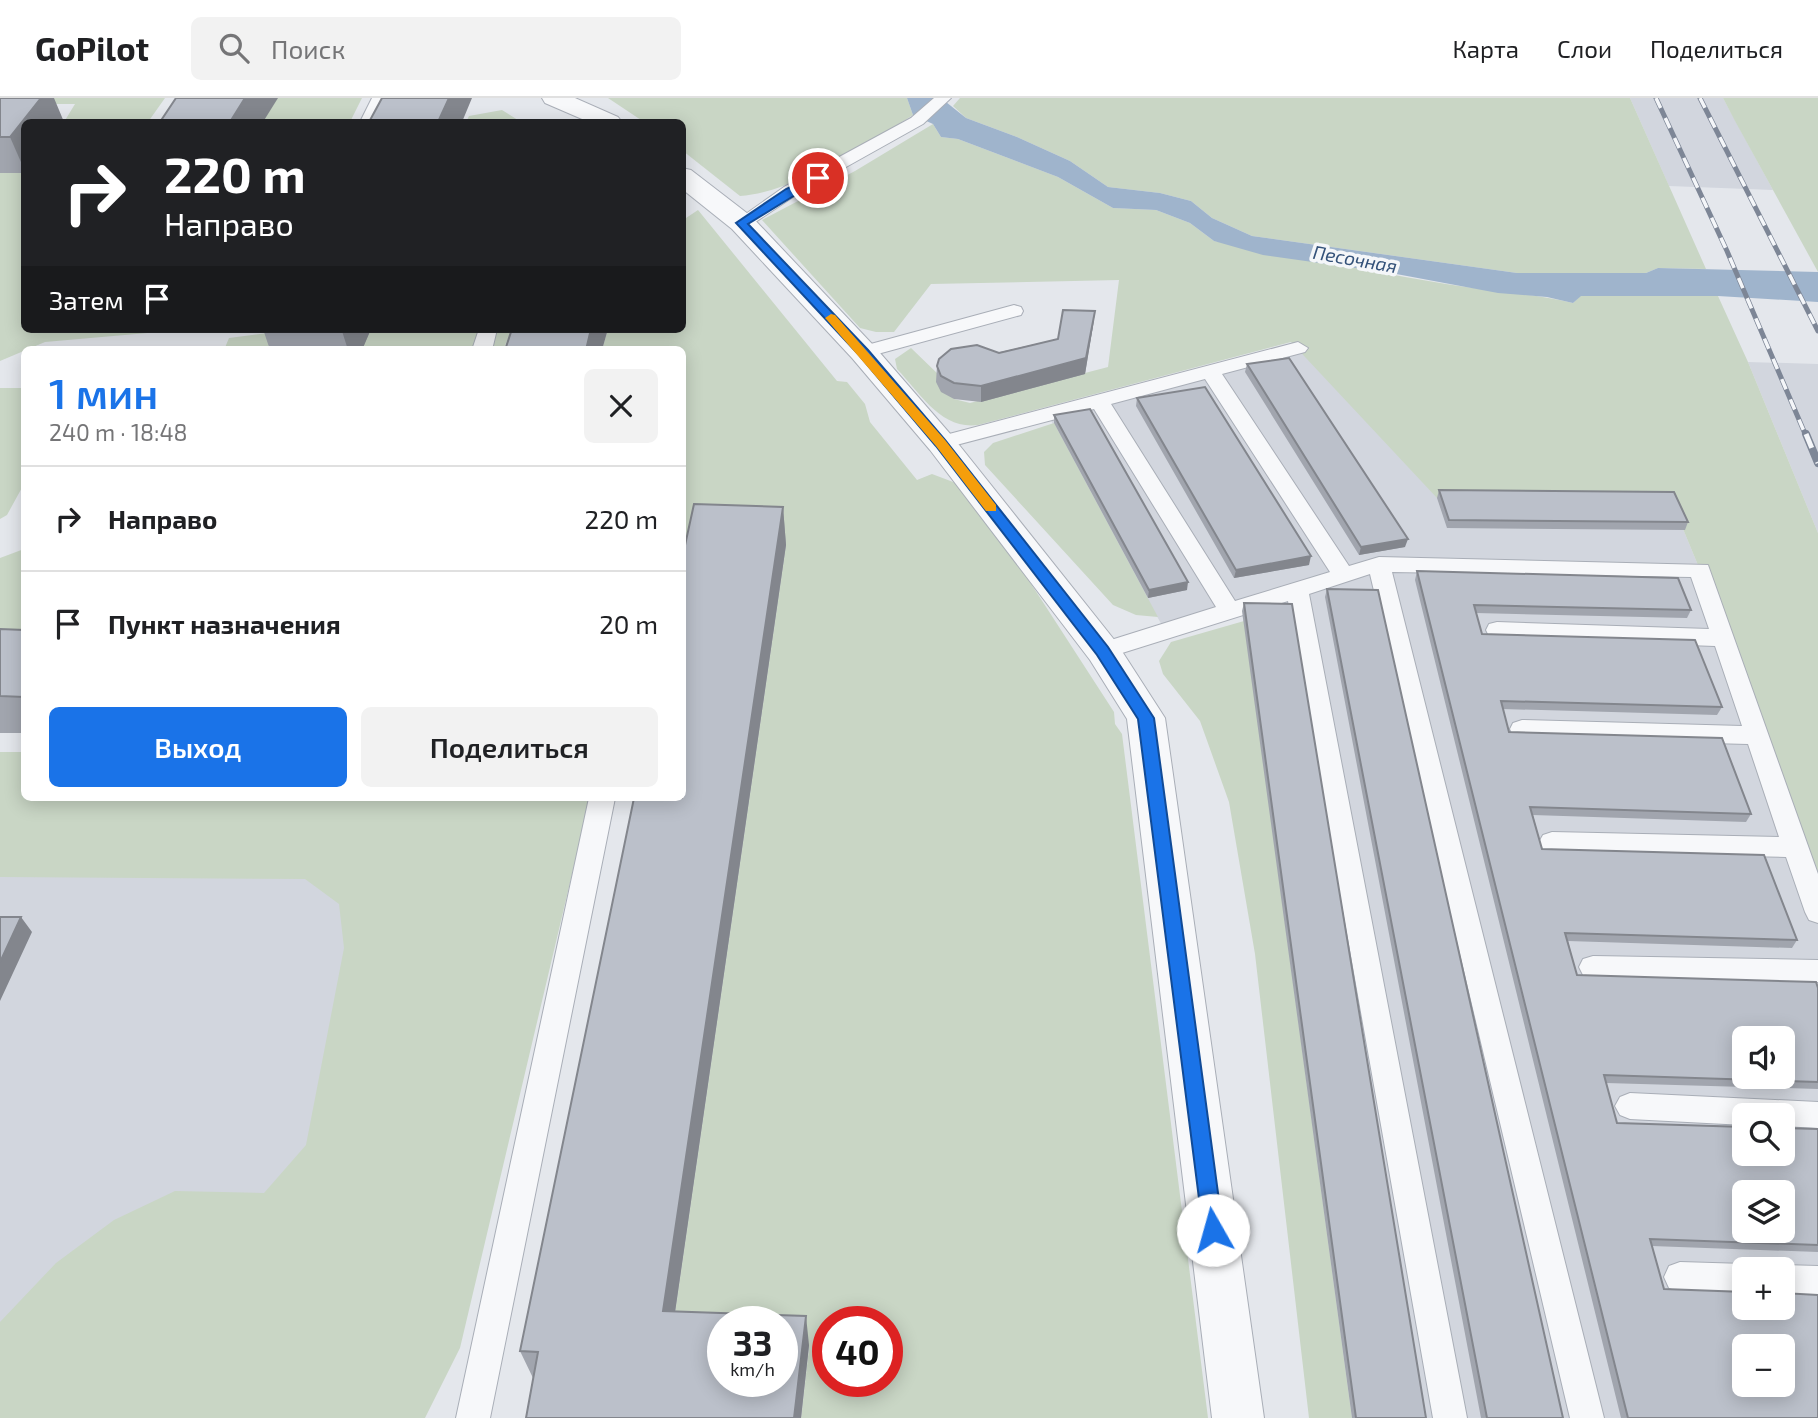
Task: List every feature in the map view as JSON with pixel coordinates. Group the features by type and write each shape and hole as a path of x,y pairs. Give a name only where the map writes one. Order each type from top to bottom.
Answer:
{"street":[{"path":"554,98 591,119"},
{"path":"686,179 742,223 863,352 940,443 1102,651 1146,718 1238,1418"}],"lane":[{"path":"370,119 380,98"},
{"path":"742,223 790,191 917,121 943,98"},
{"path":"863,352 1014,310"},
{"path":"940,443 1298,348"},
{"path":"1210,371 1344,575"},
{"path":"1099,401 1230,611"},
{"path":"1379,564 1587,1418"},
{"path":"1102,651 1379,564 1700,570 1818,912"},
{"path":"1297,590 1450,1418"},
{"path":"1497,630 1723,638"},
{"path":"1522,729 1757,735"},
{"path":"473,1418 602,801"},
{"path":"1552,842 1796,847"},
{"path":"1593,967 1818,971"},
{"path":"1630,1106 1818,1115"},
{"path":"1680,1277 1732,1279"},
{"path":"1795,1280 1818,1281"}],"shaded area":[{"path":"1630,98 1723,98 1773,190 1669,186"},
{"path":"1298,348 1671,500 1700,570 1818,912 1818,1418 1352,1418 1242,612 1165,631 1048,415"},
{"path":"1748,362 1818,364 1818,533"},
{"path":"0,831 454,845 285,1418 0,1418"}],"green space":[{"path":"25,98 165,98 150,119 66,119 75,104 18,104"},
{"path":"273,98 362,98 352,119 261,119"},
{"path":"608,98 907,98 913,115 852,153 806,177 761,193 740,196 686,153 686,119 640,119"},
{"path":"960,98 1630,98 1706,269 1658,268 1646,273 1517,273 1252,236 1212,218 1191,201 1160,193 1108,187 1070,161 966,118 953,106"},
{"path":"1723,98 1818,98 1818,272 1735,121"},
{"path":"502,110 516,119 468,119 469,116"},
{"path":"933,124 941,137 958,139 1058,177 1113,208 1156,210 1190,223 1214,241 1417,279 1573,303 1580,296 1718,296 1818,533 1818,912 1700,570 1671,500 1437,498 1291,342 978,425 953,422 932,408 897,369 895,359 911,348 939,375 954,399 970,403 1108,367 1119,280 931,284 894,332 876,332 860,328 762,220 855,171"},
{"path":"0,173 21,173 21,333 147,333 21,346 21,352 0,361"},
{"path":"698,210 837,381 847,382 865,404 870,422 917,480 932,474 969,488 1114,712 1115,724 1122,734 1208,1418 801,1418 809,1348 798,1337 798,1306 707,1306 707,1327 671,1340 786,545 686,539 686,346 603,346 607,333 686,333 686,218"},
{"path":"268,333 269,346 226,346 229,338"},
{"path":"365,333 510,333 505,346 359,346"},
{"path":"0,388 21,388 21,489 7,515 0,519"},
{"path":"1054,423 1158,617 1136,615 1113,605 985,465 984,452 993,443"},
{"path":"21,550 21,652 0,652 0,558"},
{"path":"1244,621 1352,1418 1309,1418 1255,954 1229,802 1200,721 1163,674 1159,661 1171,642"},
{"path":"0,752 21,752 21,801 589,801 460,1348 425,1418 0,1418 0,1322 56,1263 114,1220 175,1191 264,1193 306,1145 344,948 339,904 305,879 0,877"}],"water":[{"name":"Песочная","path":"907,98 941,98 966,118 1070,161 1108,187 1160,193 1191,201 1212,218 1252,236 1517,273 1646,273 1658,268 1818,272 1818,302 1718,296 1581,296 1573,303 1263,255 1214,241 1190,223 1156,210 1113,208 1058,177 958,139 941,137 933,124 913,115"}],"building":[{"path":"0,98 41,98 24,119 21,119 21,123 10,137 0,137"},
{"path":"176,98 245,98 232,119 162,119"},
{"path":"382,98 449,98 439,119 371,119"},
{"path":"1063,310 1095,311 1086,358 981,386 954,383 941,376 937,366 939,359 951,349 977,345 999,353 1058,339"},
{"path":"511,333 590,333 587,346 506,346"},
{"path":"1289,358 1408,539 1361,547 1247,364"},
{"path":"1205,387 1311,556 1236,570 1137,398"},
{"path":"1090,409 1188,582 1149,590 1054,415"},
{"path":"1439,490 1674,492 1688,522 1449,520"},
{"path":"694,504 783,507 663,1311 707,1313 707,1397 796,1397 794,1418 526,1418 538,1352 520,1351 633,801 686,801 686,541"},
{"path":"1417,571 1678,578 1691,610 1474,605 1482,634 1695,640 1722,707 1501,701 1509,732 1722,738 1751,814 1530,807 1542,849 1764,855 1797,940 1565,933 1577,975 1816,982 1818,1082 1795,1081 1795,1026 1732,1026 1732,1079 1604,1075 1617,1123 1732,1127 1732,1166 1795,1166 1795,1128 1818,1129 1818,1245 1762,1243 1795,1243 1795,1180 1732,1180 1732,1242 1650,1239 1664,1289 1732,1292 1732,1320 1795,1320 1795,1294 1818,1295 1818,1418 1628,1418"},
{"path":"1327,589 1378,590 1563,1418 1487,1418"},
{"path":"1244,603 1292,604 1426,1418 1356,1418"},
{"path":"0,629 21,630 21,697 0,696"},
{"path":"0,917 21,917 0,962"},
{"path":"798,1316 806,1316 798,1384"}],"railway":[{"path":"1656,98 1727,251 1806,436"},
{"path":"1700,98 1818,331"},
{"path":"1806,434 1818,463"}],"slow traffic":[{"path":"831,318 940,443 991,508"}],"route":[{"path":"818,178 790,191 742,223 863,352 940,443 1102,651 1146,718 1213,1230"}]}
